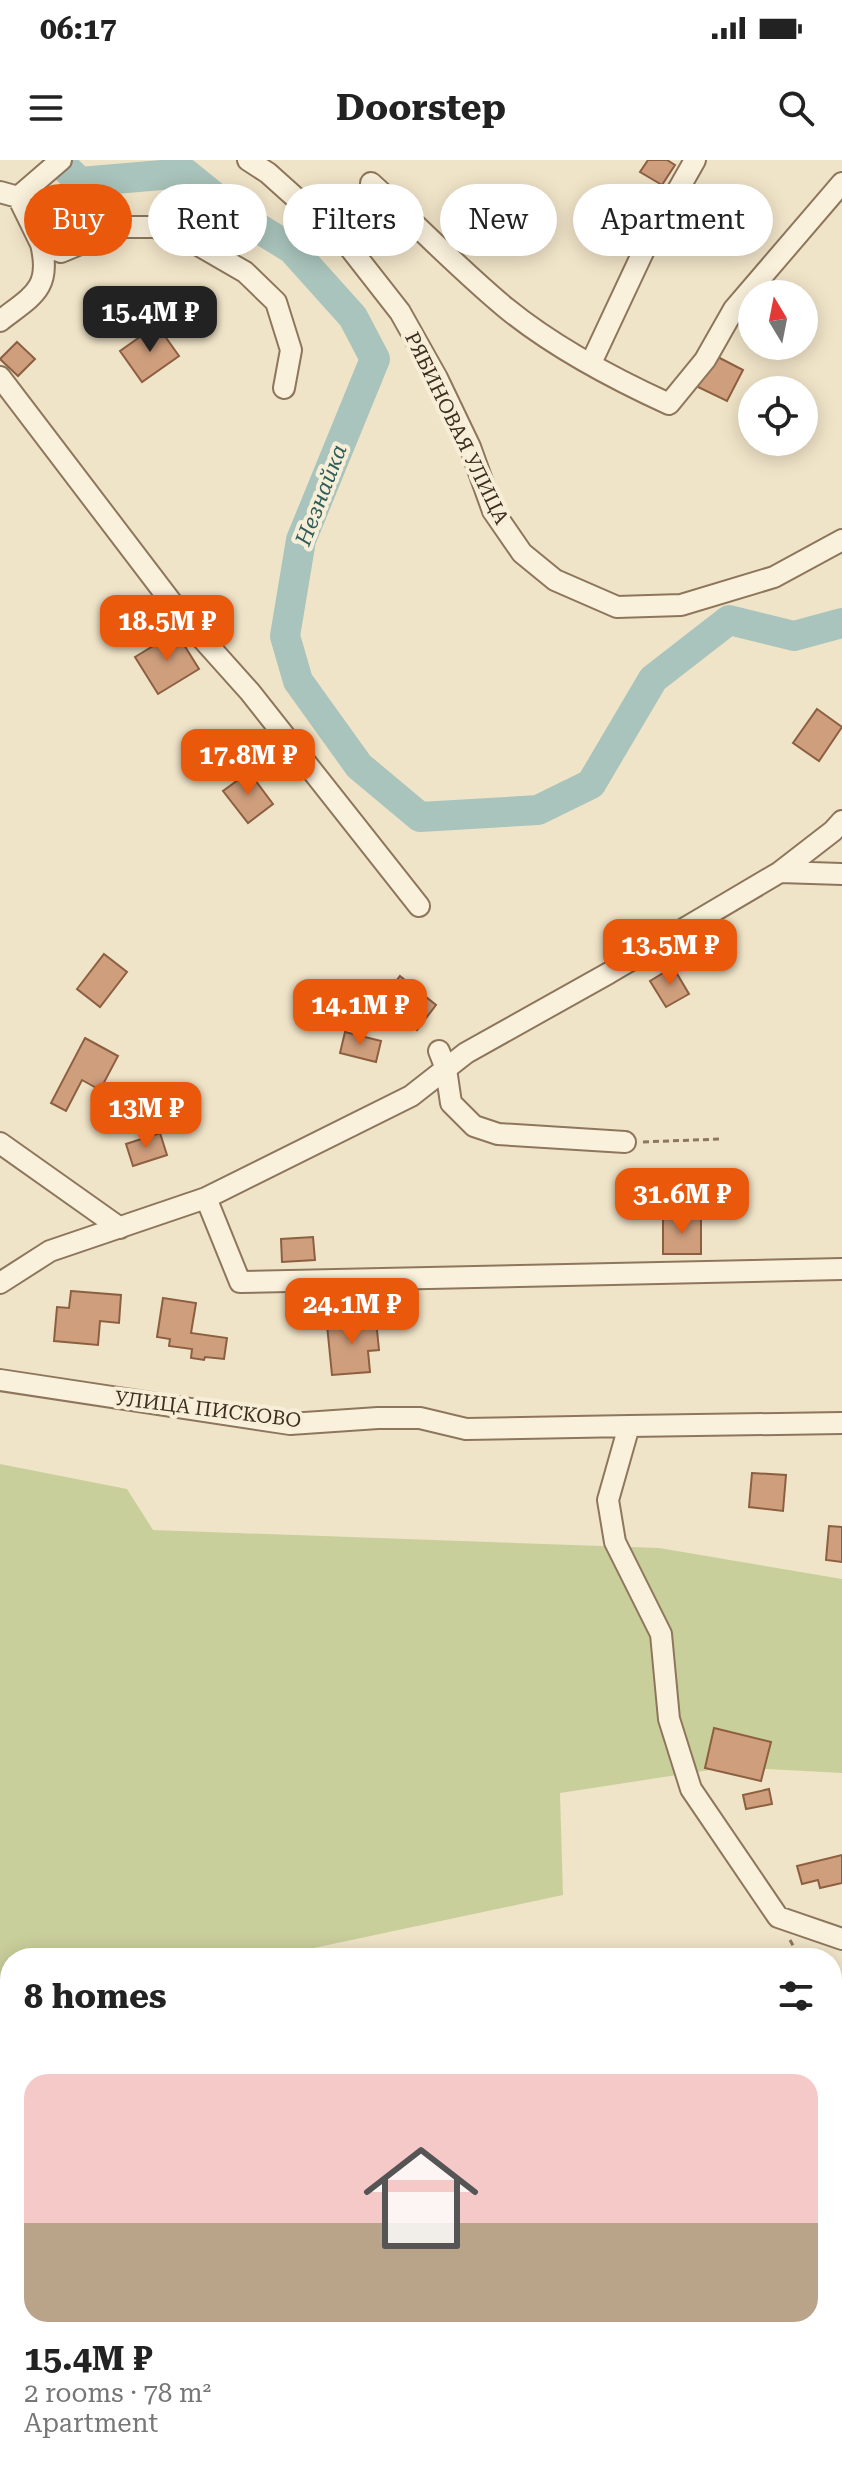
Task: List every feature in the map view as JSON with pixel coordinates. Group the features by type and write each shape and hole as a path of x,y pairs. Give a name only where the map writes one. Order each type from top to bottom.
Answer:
{"street":[{"path":"24,212 14,193 61,160"},
{"name":"РЯБИНОВАЯ УЛИЦА","path":"248,160 268,173 346,243 400,312 470,447 493,511 522,553 555,580 617,607 681,605 774,577 842,540"},
{"path":"591,363 644,250 695,160"},
{"path":"371,183 507,308 573,355 624,384 669,404 705,360 734,309 842,183"},
{"path":"132,227 154,227 186,238 245,272 276,302 291,350 284,388"},
{"path":"0,321 44,281 44,256"},
{"path":"0,377 182,616 250,692 419,906"},
{"path":"0,1283 50,1251 206,1198 411,1096 442,1060 466,1053 780,872 842,821"},
{"path":"780,872 842,874"},
{"path":"442,1060 451,1103 474,1126 498,1134 625,1142"},
{"path":"0,1143 120,1228"},
{"path":"206,1198 240,1282 842,1269"},
{"name":"УЛИЦА ПИСКОВО","path":"0,1380 290,1424 378,1418 420,1418 466,1429 842,1423"},
{"path":"629,1426 608,1500 615,1542 661,1634 669,1719 691,1789 778,1917 842,1939"}],"path":[{"path":"625,1142 719,1139"}],"green space":[{"path":"0,1464 127,1489 153,1530 659,1548 842,1579 842,1773 729,1767 560,1793 563,1895 314,1948 0,1948"}],"building":[{"path":"648,160 667,160 675,165 663,184 640,172"},
{"path":"157,325 179,356 142,382 120,351"},
{"path":"17,342 35,359 18,376 0,359"},
{"path":"712,354 743,370 727,401 696,386"},
{"path":"176,632 199,669 158,694 135,657"},
{"path":"817,709 842,727 819,761 793,743"},
{"path":"249,772 273,804 248,823 223,791"},
{"path":"104,954 127,972 100,1007 77,989"},
{"path":"673,967 689,994 666,1007 650,981"},
{"path":"400,976 436,1005 417,1030 381,1001"},
{"path":"345,1032 381,1041 376,1062 340,1053"},
{"path":"85,1038 118,1056 100,1090 82,1080 66,1111 51,1103"},
{"path":"160,1133 167,1155 133,1166 126,1144"},
{"path":"701,1217 701,1254 663,1254 663,1218"},
{"path":"313,1237 315,1260 282,1262 281,1239"},
{"path":"71,1291 121,1295 119,1323 100,1321 98,1345 54,1341 57,1307 69,1308"},
{"path":"163,1298 196,1303 191,1333 227,1338 224,1359 191,1358 192,1349 169,1346 170,1339 157,1337"},
{"path":"376,1320 379,1350 368,1351 370,1372 332,1375 327,1325"},
{"path":"752,1473 786,1475 783,1511 749,1507"},
{"path":"829,1526 842,1527 842,1562 826,1560"},
{"path":"714,1728 771,1742 761,1781 705,1768"},
{"path":"769,1789 772,1804 746,1809 743,1795"},
{"path":"842,1855 842,1883 820,1888 818,1880 802,1884 797,1866"}],"waterway":[{"name":"Незнайка","path":"57,160 80,182 185,173 237,215 292,249 353,317 375,359 301,540 285,636 298,681 359,766 420,817 538,810 591,784 653,679 729,620 794,636 842,623"}]}
